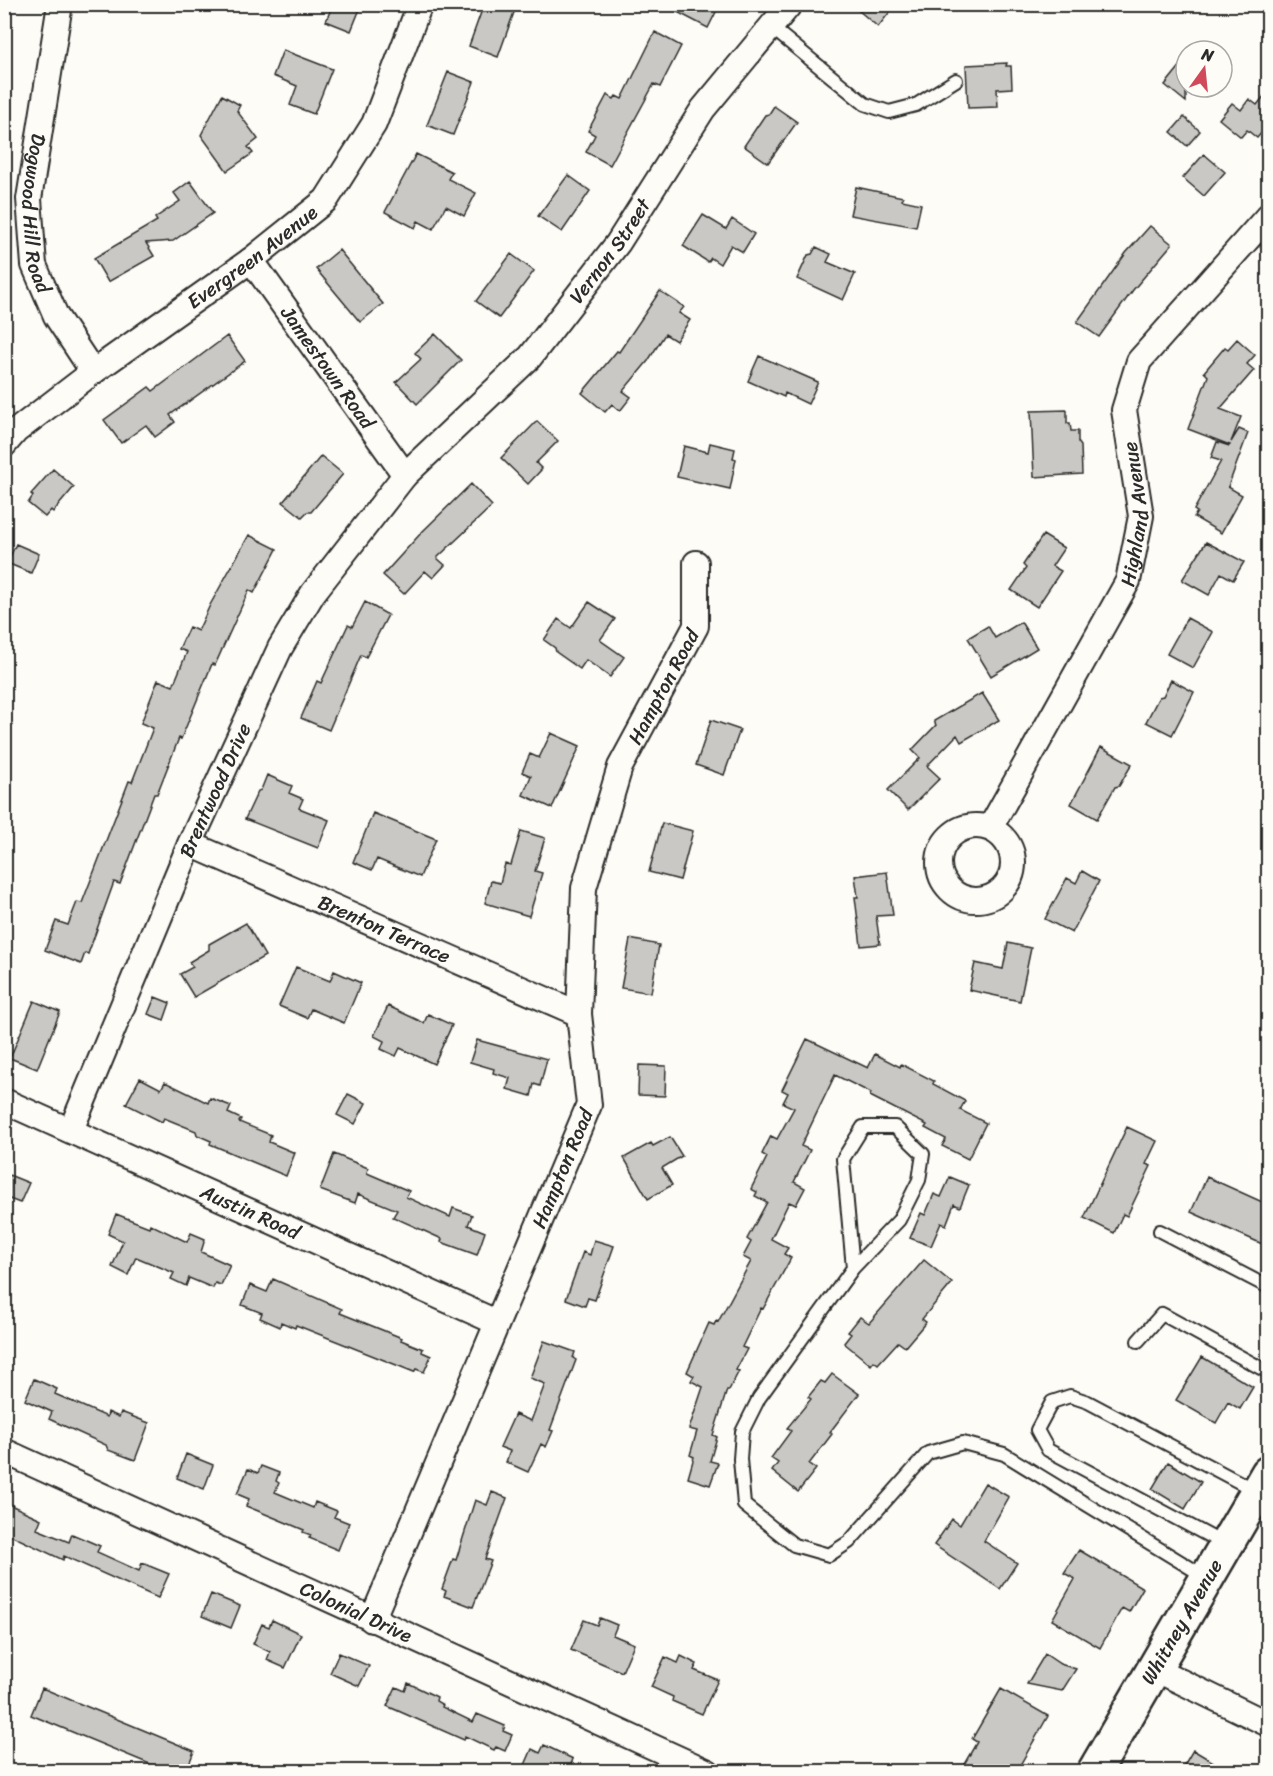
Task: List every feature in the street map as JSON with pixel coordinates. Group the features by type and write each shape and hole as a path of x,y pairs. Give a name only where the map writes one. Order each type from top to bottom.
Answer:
{"main road":[{"name":"Whitney Avenue","path":"1094,1772 1263,1482"}],"street":[{"name":"Dogwood Hill Road","path":"60,4 29,200 34,265 56,316 93,372"},
{"name":"Evergreen Avenue","path":"4,445 16,431 93,372 251,260 326,200 374,124 420,4"},
{"name":"Vernon Street","path":"405,475 530,357 618,243 703,109 790,4"},
{"name":"Highland Avenue","path":"990,828 1128,581 1141,516 1124,410 1139,361 1268,217"},
{"name":"Jamestown Road","path":"251,260 405,475"},
{"name":"Brentwood Drive","path":"71,1130 190,844 280,648 313,593 405,475"},
{"name":"Hampton Road","path":"372,1620 589,1106 579,1014 584,888 620,767 696,626 696,563"},
{"name":"Brenton Terrace","path":"190,844 579,1014"},
{"name":"Austin Road","path":"4,1101 496,1322"},
{"name":"Colonial Drive","path":"4,1451 708,1772"},
{"path":"1155,1669 1269,1724"}],"lane":[{"path":"771,27 865,104 889,112 916,105 956,80"},
{"path":"853,1268 843,1159 863,1127 895,1127 923,1154 919,1180 899,1220 853,1268 759,1398 742,1432 740,1458 744,1504 794,1545 829,1555 849,1542 928,1453 963,1443 1004,1454 1208,1579"},
{"path":"1160,1231 1269,1287"},
{"path":"1138,1341 1162,1314 1269,1372"},
{"path":"1227,1545 1048,1450 1037,1430 1052,1402 1070,1396 1088,1402 1263,1482"}],"building":[{"path":"333,4 362,4 351,31 326,21"},
{"path":"484,4 517,4 498,57 469,46"},
{"path":"662,4 720,4 708,28"},
{"path":"851,4 896,4 878,27"},
{"path":"655,32 681,46 660,87 654,84 610,165 586,152 595,135 588,131 607,95 614,99 616,96 622,99"},
{"path":"283,50 332,69 314,114 290,105 297,86 273,76"},
{"path":"1007,63 1006,66 1011,66 1012,88 997,89 998,107 968,108 966,65"},
{"path":"448,72 474,82 453,135 427,125"},
{"path":"1174,74 1174,92 1165,85"},
{"path":"1269,90 1269,124 1257,138 1247,130 1241,137 1219,119 1232,103 1241,110 1249,99 1257,105"},
{"path":"222,95 240,105 237,111 258,139 248,147 253,153 227,171 201,135"},
{"path":"774,106 797,122 768,163 744,146"},
{"path":"1184,117 1200,131 1187,146 1171,132"},
{"path":"416,154 452,172 448,179 476,193 464,216 446,206 433,229 418,221 415,228 385,212"},
{"path":"1204,154 1225,172 1204,196 1183,178"},
{"path":"568,175 590,191 562,232 538,216"},
{"path":"190,181 213,213 173,241 146,243 154,256 108,282 94,258 157,221 155,218 180,201 174,193"},
{"path":"856,187 903,197 902,200 921,204 916,227 850,215"},
{"path":"703,215 726,229 732,219 754,234 743,252 731,245 720,264 711,258 708,262 683,246"},
{"path":"1150,226 1172,244 1133,290 1099,337 1077,322 1126,253"},
{"path":"816,247 831,254 827,262 855,274 843,300 797,279 808,255 812,254"},
{"path":"339,250 383,304 360,322 316,269"},
{"path":"511,254 534,271 499,318 476,301"},
{"path":"660,291 684,307 679,313 690,320 676,341 665,334 648,361 623,391 631,397 620,411 612,404 605,412 582,393 617,351 619,352"},
{"path":"435,334 461,360 417,404 396,382 421,359 415,353"},
{"path":"227,336 245,361 170,415 175,422 155,437 146,425 121,443 104,420 149,387 153,391"},
{"path":"1237,339 1255,355 1247,364 1254,370 1220,409 1241,417 1231,442 1239,429 1248,433 1228,487 1242,495 1221,533 1194,517 1197,512 1194,510 1221,461 1211,458 1217,442 1230,445 1188,429 1208,376 1204,372 1225,347 1228,349"},
{"path":"759,356 818,382 808,404 785,393 784,397 748,381"},
{"path":"1067,410 1067,423 1070,423 1071,431 1078,431 1082,474 1034,477 1031,411"},
{"path":"537,421 558,441 536,463 542,469 528,484 501,458"},
{"path":"710,443 735,449 733,458 736,459 730,489 677,477 684,446 708,452"},
{"path":"321,456 343,474 311,512 307,512 302,517 283,502"},
{"path":"53,469 74,487 53,512 51,510 45,517 28,503 33,496 31,494"},
{"path":"471,484 492,506 437,558 445,565 433,578 425,571 404,594 383,575 422,532"},
{"path":"249,535 277,549 254,593 249,590 215,665 212,664 157,794 154,794 120,884 114,882 88,954 85,953 81,964 45,950 56,921 68,925 77,902 82,903 129,781 132,782 153,728 141,723 158,680 173,686 187,652 179,649 189,627 198,631"},
{"path":"1043,535 1064,548 1052,566 1061,571 1037,607 1011,590 1026,568 1023,565"},
{"path":"1206,542 1244,562 1233,580 1221,573 1209,595 1182,580"},
{"path":"16,544 39,554 31,573 7,563"},
{"path":"365,602 388,615 366,657 361,655 329,730 301,718 317,681 321,683 348,625 352,627"},
{"path":"589,602 615,619 600,640 624,657 610,677 586,660 580,669 556,652 555,648 544,640 558,619 571,628"},
{"path":"1187,618 1213,632 1193,668 1167,654"},
{"path":"1021,622 1037,648 991,676 968,638 988,626 995,638"},
{"path":"1171,680 1194,692 1172,735 1146,722"},
{"path":"982,693 999,720 961,742 957,735 927,766 940,778 908,810 888,790 920,758 912,750 936,725 934,721"},
{"path":"711,720 740,730 724,775 696,765"},
{"path":"551,733 580,746 552,808 523,795 531,776 522,772 530,754 539,758"},
{"path":"1101,747 1132,764 1119,786 1115,787 1097,819 1071,804"},
{"path":"267,775 292,786 289,793 303,799 299,808 329,820 318,848 245,819"},
{"path":"373,813 436,839 420,877 377,859 372,870 353,862"},
{"path":"662,823 693,831 680,880 649,872"},
{"path":"521,831 545,838 535,871 542,873 529,916 485,903 491,881 500,883 505,864 511,865"},
{"path":"1082,871 1099,881 1072,933 1045,919 1067,878 1076,883"},
{"path":"887,872 893,915 876,916 880,944 861,946 855,876"},
{"path":"246,923 265,956 194,997 180,974 193,967 189,962 209,950 209,944"},
{"path":"630,939 659,945 651,993 621,988"},
{"path":"1008,943 1031,948 1020,1001 969,990 975,963 1003,969"},
{"path":"296,967 330,981 334,971 361,983 344,1023 311,1009 307,1018 279,1006"},
{"path":"155,997 170,1003 164,1020 148,1014"},
{"path":"34,1001 60,1012 37,1069 10,1058"},
{"path":"388,1006 424,1023 428,1014 452,1025 434,1064 400,1048 396,1056 381,1049 384,1041 374,1036"},
{"path":"807,1039 868,1068 875,1054 900,1067 901,1064 965,1101 960,1110 986,1123 968,1159 942,1146 946,1139 925,1128 927,1125 835,1075 801,1146 810,1150 794,1182 805,1188 796,1205 789,1202 771,1239 788,1248 784,1254 791,1258 763,1309 761,1308 742,1347 747,1349 736,1370 739,1371 727,1390 713,1435 717,1437 710,1461 718,1463 710,1485 688,1478 694,1457 690,1455 697,1431 689,1429 703,1387 691,1381 694,1376 687,1372 709,1323 714,1325 716,1321 718,1322 751,1261 743,1257 751,1242 747,1239 767,1202 755,1196 757,1192 751,1189 767,1157 762,1154 771,1136 777,1139 794,1108 783,1103 788,1093 782,1090"},
{"path":"477,1040 547,1059 540,1086 534,1084 531,1096 507,1089 510,1078 493,1073 494,1069 470,1062"},
{"path":"639,1065 666,1066 665,1096 638,1095"},
{"path":"140,1078 161,1089 165,1082 208,1103 210,1098 231,1106 228,1113 241,1119 239,1122 271,1135 269,1142 295,1153 286,1176 210,1144 211,1141 197,1135 196,1131 164,1118 162,1122 126,1104"},
{"path":"348,1094 366,1103 355,1124 337,1115"},
{"path":"1127,1127 1157,1141 1146,1164 1151,1166 1127,1216 1123,1214 1114,1233 1084,1218"},
{"path":"670,1137 682,1156 662,1168 672,1185 648,1199 624,1158 651,1143 653,1146"},
{"path":"334,1154 368,1168 367,1173 409,1191 406,1197 450,1217 453,1208 472,1215 468,1225 485,1232 477,1255 441,1242 442,1239 393,1217 397,1210 358,1194 355,1203 320,1190"},
{"path":"4,1173 29,1183 20,1203 4,1197"},
{"path":"950,1177 969,1185 960,1207 954,1204 946,1225 941,1223 931,1246 910,1238 921,1213 925,1215 934,1194 941,1197"},
{"path":"1207,1177 1269,1205 1269,1247 1191,1212"},
{"path":"116,1214 149,1227 150,1224 187,1242 191,1233 205,1239 201,1252 230,1265 221,1285 215,1283 213,1288 189,1278 186,1286 171,1279 174,1273 136,1257 128,1275 112,1267 123,1241 108,1234"},
{"path":"594,1240 614,1246 595,1300 588,1298 585,1306 566,1299 583,1252 590,1255"},
{"path":"924,1260 952,1283 922,1319 926,1322 905,1347 898,1342 878,1364 874,1361 871,1365 844,1343 851,1334 848,1332 860,1317 869,1323"},
{"path":"273,1279 342,1309 340,1313 423,1349 422,1352 431,1356 424,1372 416,1369 414,1372 296,1325 295,1328 281,1322 280,1327 260,1318 262,1313 242,1305 250,1285 267,1292"},
{"path":"544,1341 575,1352 573,1358 576,1360 550,1430 553,1431 546,1447 541,1444 528,1472 506,1462 510,1451 500,1447 515,1414 531,1421 545,1384 530,1378"},
{"path":"1202,1357 1253,1387 1240,1409 1228,1402 1216,1423 1176,1400"},
{"path":"832,1374 859,1394 809,1464 816,1469 798,1492 772,1471 778,1463 771,1458 791,1431 787,1428 811,1399 808,1397 821,1381 825,1383"},
{"path":"34,1379 57,1389 55,1394 107,1417 108,1412 119,1417 121,1412 149,1423 135,1460 108,1450 106,1445 49,1419 52,1412 25,1400"},
{"path":"186,1454 213,1465 204,1489 177,1478"},
{"path":"1168,1462 1201,1482 1185,1509 1152,1489"},
{"path":"261,1466 279,1473 276,1481 279,1483 275,1492 313,1508 315,1502 337,1511 334,1517 349,1523 338,1550 309,1538 311,1535 303,1532 304,1530 246,1506 249,1499 237,1494 248,1469 258,1473"},
{"path":"985,1483 1009,1497 984,1541 1017,1563 1000,1589 934,1545 952,1519 960,1525"},
{"path":"492,1492 507,1498 485,1559 491,1561 473,1607 444,1596 446,1591 442,1589 453,1559 456,1560 475,1500 487,1505"},
{"path":"4,1502 41,1519 37,1529 69,1542 72,1534 100,1546 97,1552 139,1571 142,1563 169,1574 158,1598 64,1556 63,1560 4,1532"},
{"path":"1079,1550 1143,1588 1129,1612 1122,1608 1100,1648 1052,1620 1075,1579 1064,1573"},
{"path":"211,1594 240,1606 231,1628 202,1616"},
{"path":"600,1618 617,1625 613,1635 634,1644 622,1672 571,1650 584,1620 597,1625"},
{"path":"272,1620 301,1634 285,1668 267,1660 270,1652 253,1644 262,1624 269,1627"},
{"path":"339,1653 369,1666 359,1686 330,1673"},
{"path":"1045,1654 1060,1664 1076,1669 1062,1691 1027,1684"},
{"path":"681,1656 697,1664 694,1670 718,1680 702,1714 672,1701 673,1697 651,1687 665,1657 678,1663"},
{"path":"408,1683 437,1697 436,1701 443,1705 442,1707 473,1722 477,1714 505,1726 503,1731 512,1735 505,1751 496,1747 494,1750 465,1736 464,1740 387,1706 396,1687 405,1691"},
{"path":"42,1688 194,1751 186,1772 169,1772 31,1715"},
{"path":"1001,1689 1048,1716 1016,1772 973,1772 963,1766 977,1742 972,1739"},
{"path":"544,1745 573,1759 570,1767 581,1772 522,1772 532,1749 540,1753"},
{"path":"1193,1750 1230,1772 1180,1772"}]}
